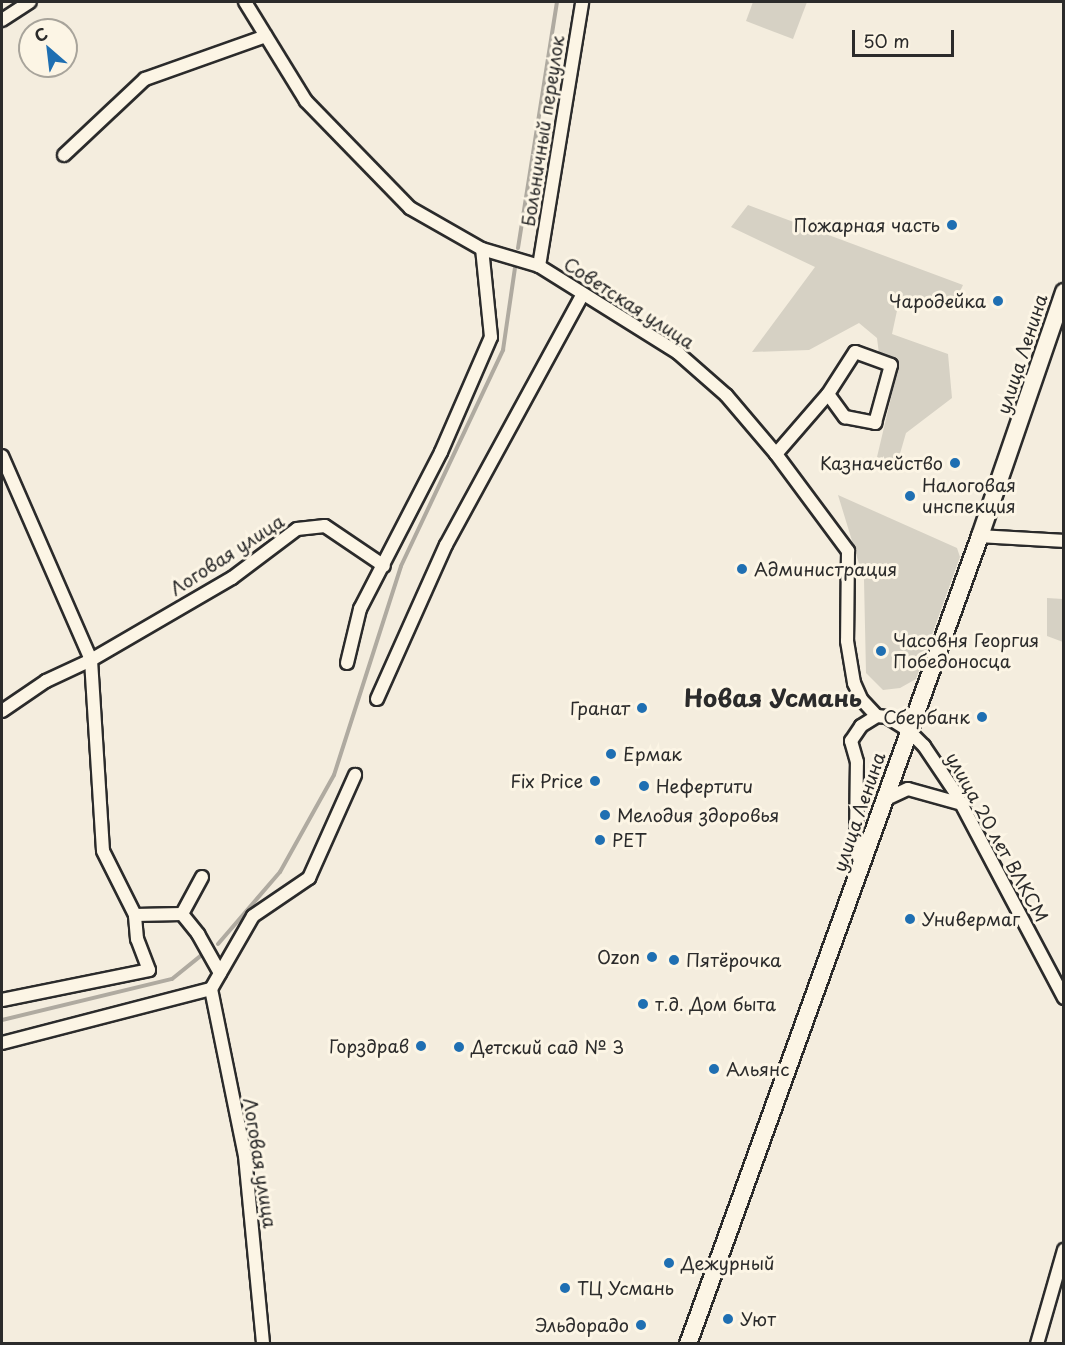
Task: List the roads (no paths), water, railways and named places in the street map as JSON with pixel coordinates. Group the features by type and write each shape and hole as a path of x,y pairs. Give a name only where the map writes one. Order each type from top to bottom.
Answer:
{"main road":[{"name":"улица Ленина","path":"688,1344 980,536 1064,292"}],"street":[{"path":"2,20 30,2"},
{"name":"Советская улица","path":"245,2 306,101 410,208 482,249 539,266 678,353 726,395 776,454 849,551 847,641 854,683 861,699 877,716 886,717 908,730"},
{"name":"Больничный переулок","path":"539,266 582,2"},
{"path":"64,155 145,79 266,36"},
{"path":"347,663 360,609 441,452 491,337 482,249"},
{"path":"377,699 446,545 583,294"},
{"path":"776,454 828,394 855,352 891,365 875,423 845,417 828,394"},
{"path":"2,456 91,660 103,851 135,915 137,939 148,970 2,1000"},
{"name":"Логовая улица","path":"2,711 45,681 91,660 232,578 297,529 325,526 384,566"},
{"path":"980,536 1064,542"},
{"path":"861,865 856,839 857,762 851,741 861,726 877,716"},
{"name":"улица 20 лет ВЛКСМ","path":"908,730 924,746 962,804 1064,998"},
{"path":"2,1043 211,989 253,916 309,878 355,775"},
{"path":"884,800 908,789 962,804"},
{"path":"182,914 202,877"},
{"path":"135,915 182,914"},
{"path":"182,914 198,934 220,973"},
{"name":"Логовая улица","path":"211,989 245,1156 264,1344"},
{"path":"1037,1344 1064,1250"}],"waterway":[{"path":"518,248 557,2"},
{"path":"218,944 280,872 334,775 401,566 503,350 515,268"},
{"path":"2,1020 172,979 202,955"}],"place":[{"name":"Пожарная часть","path":"952,225"},
{"name":"Чародейка","path":"998,301"},
{"name":"Казначейство","path":"955,463"},
{"name":"Налоговая инспекция","path":"910,496"},
{"name":"Администрация","path":"742,569"},
{"name":"Часовня Георгия Победоносца","path":"881,651"},
{"name":"Гранат","path":"642,708"},
{"name":"Сбербанк","path":"982,717"},
{"name":"Ермак","path":"611,754"},
{"name":"Fix Price","path":"595,781"},
{"name":"Нефертити","path":"644,786"},
{"name":"Мелодия здоровья","path":"605,815"},
{"name":"РЕТ","path":"600,840"},
{"name":"Универмаг","path":"910,919"},
{"name":"Ozon","path":"652,957"},
{"name":"Пятёрочка","path":"674,960"},
{"name":"т.д. Дом быта","path":"643,1004"},
{"name":"Горздрав","path":"421,1046"},
{"name":"Детский сад № 3","path":"459,1047"},
{"name":"Альянс","path":"714,1069"},
{"name":"Дежурный","path":"669,1263"},
{"name":"ТЦ Усмань","path":"565,1288"},
{"name":"Уют","path":"728,1319"},
{"name":"Эльдорадо","path":"641,1325"}],"district":[{"name":"Новая Усмань","path":"773,698"}]}
